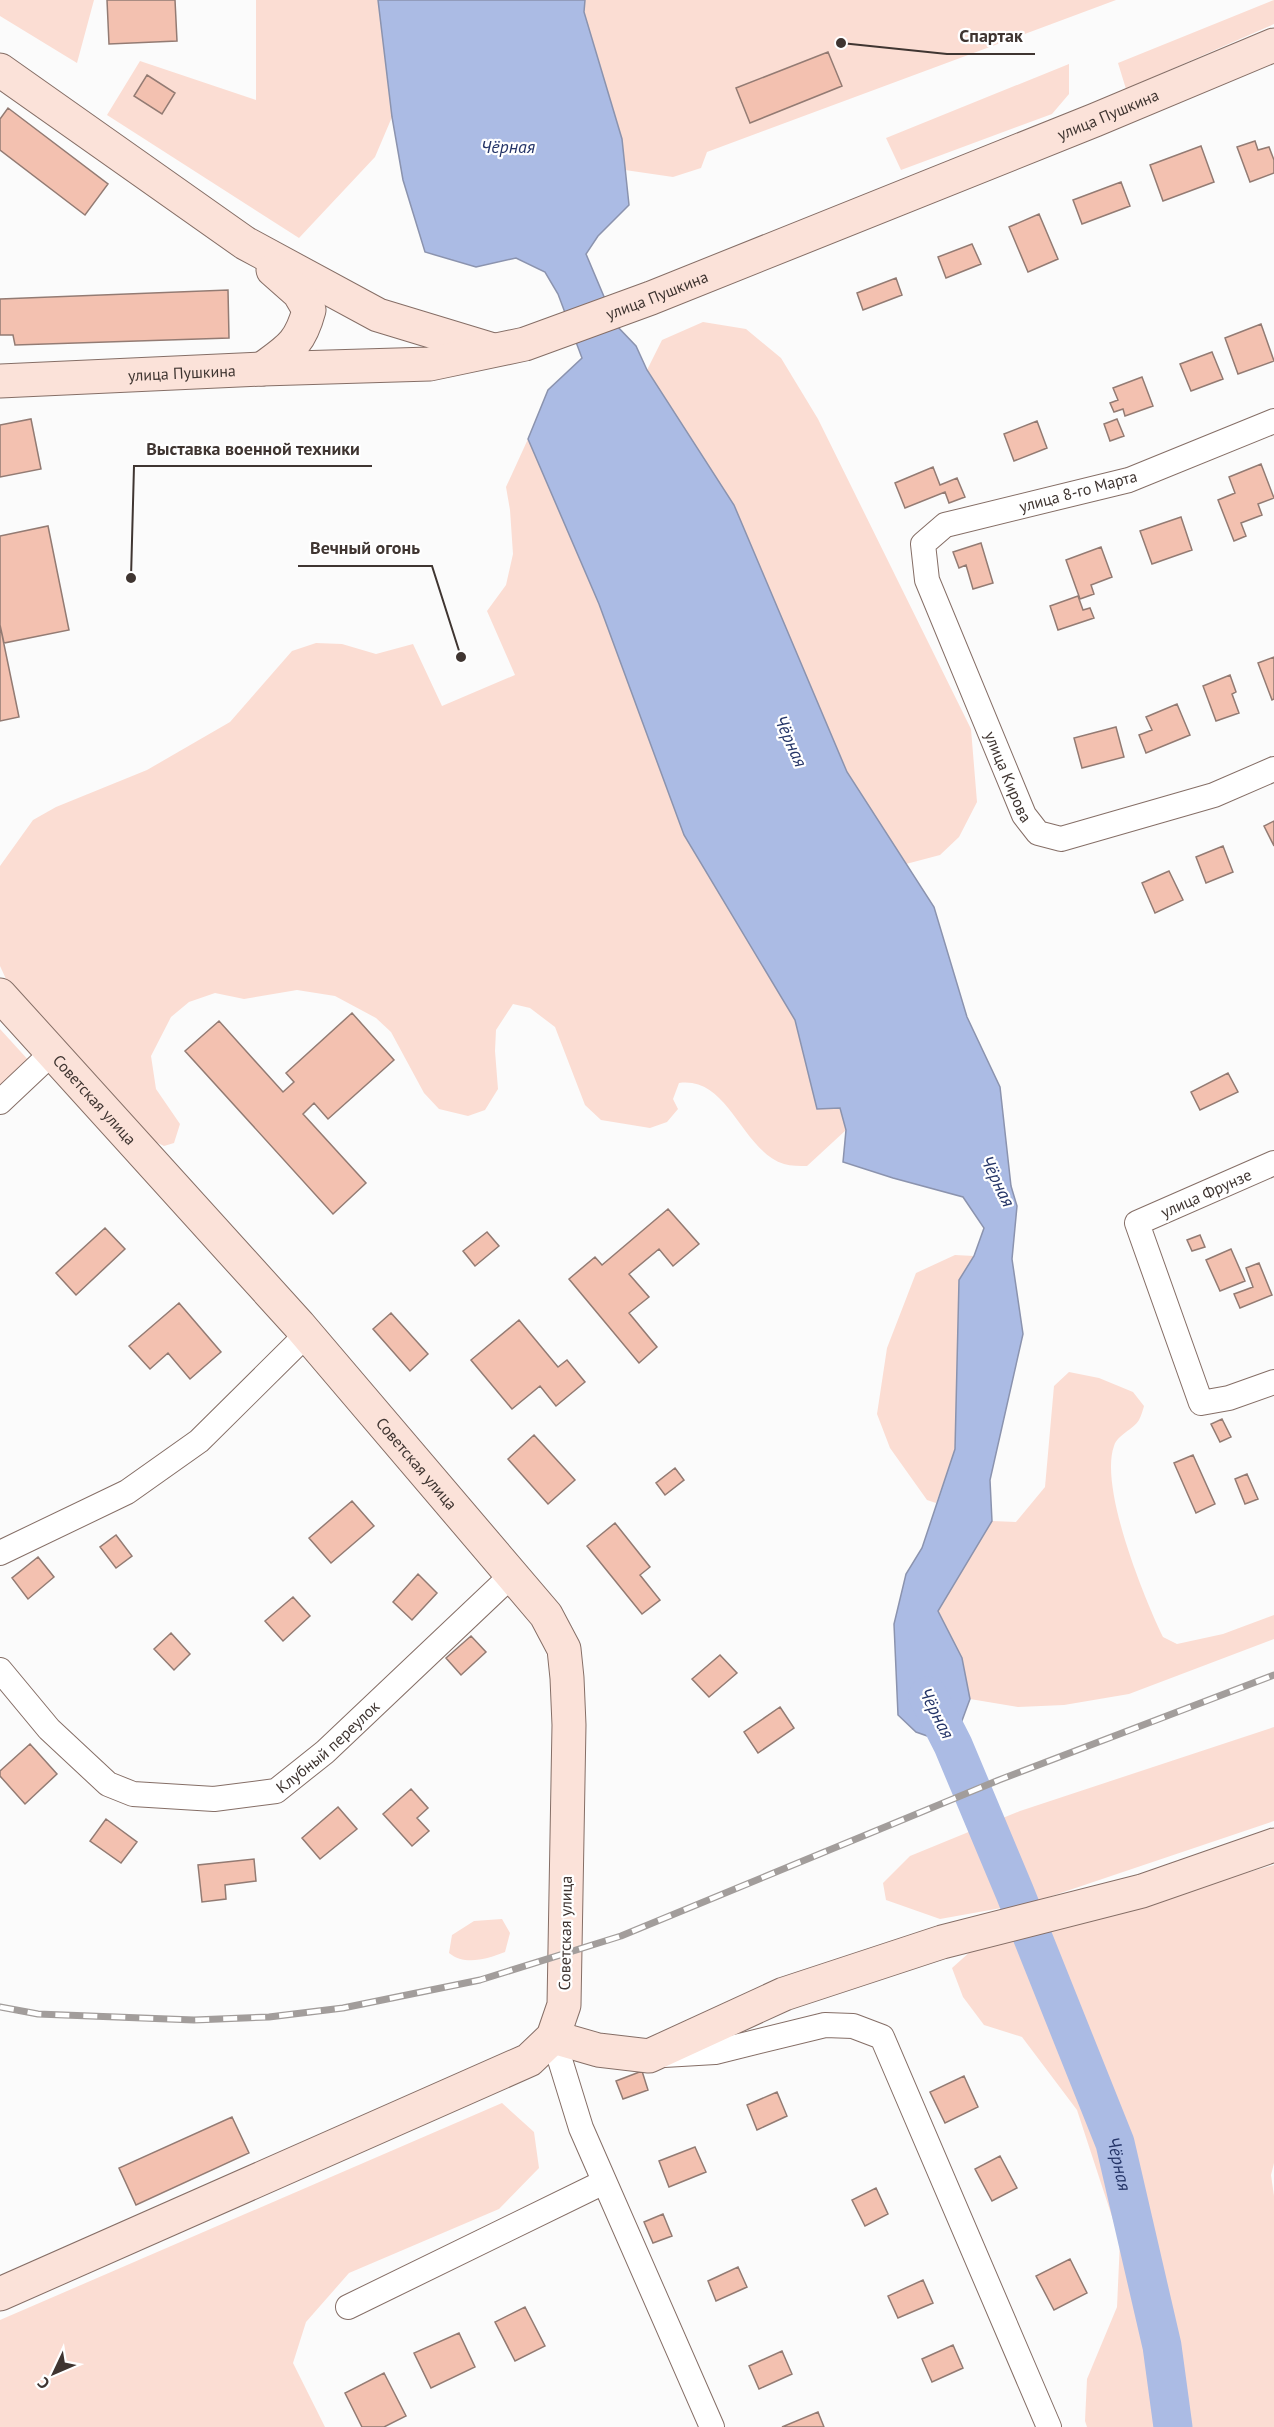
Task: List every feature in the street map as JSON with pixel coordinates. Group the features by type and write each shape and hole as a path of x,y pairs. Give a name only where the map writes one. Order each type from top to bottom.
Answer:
{"street":[{"name":"улица Пушкина","path":"0,381 430,364 525,344 651,297 1095,120 1274,45"},
{"path":"0,70 244,243 299,293 309,310 304,328 295,345 262,369"},
{"path":"244,243 378,315 492,350"},
{"name":"улица 8-го Марта","path":"945,525 1129,480 1274,421"},
{"name":"улица Кирова","path":"945,525 923,544 927,580 1024,815 1038,833 1061,839 1214,795 1274,769"},
{"name":"Советская улица","path":"0,995 307,1334 513,1574 557,1632 564,1649 569,1725 564,2005 553,2037"},
{"path":"0,1102 52,1053"},
{"name":"улица Фрунзе","path":"1274,1162 1137,1223 1201,1403 1229,1398 1274,1382"},
{"path":"0,1553 127,1492 199,1441 307,1334"},
{"name":"Клубный переулок","path":"0,1670 49,1729 108,1784 133,1794 214,1799 276,1791 326,1752 513,1574"},
{"path":"649,2056 784,1994 942,1942 1142,1892 1274,1845"},
{"path":"553,2037 598,2050 649,2056 715,2052 825,2025 853,2026 882,2037 1050,2427"},
{"path":"553,2037 581,2128 712,2427"},
{"path":"0,2294 529,2060 553,2037"},
{"path":"348,2307 604,2182"}],"shaded area":[{"path":"0,0 94,0 77,63 0,16"},
{"path":"256,0 378,0 392,117 375,157 299,238 107,115 140,61 256,100"},
{"path":"585,0 1116,0 707,152 701,168 673,177 625,170 622,139 584,12"},
{"path":"1274,0 1274,24 1126,89 1118,63"},
{"path":"1069,64 1069,94 1052,114 901,170 886,138"},
{"path":"703,322 746,329 781,358 818,419 971,729 977,802 959,837 940,855 906,864 847,772 734,505 647,370 662,340"},
{"path":"528,439 599,604 684,835 795,1020 817,1109 840,1108 846,1130 807,1166 784,1164 769,1156 756,1144 723,1102 710,1091 696,1084 679,1083 673,1099 678,1109 667,1122 650,1128 601,1120 585,1105 555,1027 530,1008 513,1004 496,1030 498,1089 485,1110 468,1116 439,1109 424,1093 391,1032 376,1018 335,996 297,990 244,999 215,993 189,1002 171,1017 151,1056 156,1089 180,1124 174,1143 164,1146 140,1134 6,979 0,966 0,866 33,820 56,807 147,770 230,722 292,651 316,643 342,644 376,654 413,644 442,706 515,675 487,611 506,585 513,554 506,487"},
{"path":"0,1029 31,1063 0,1091"},
{"path":"955,1255 974,1256 956,1449 936,1503 927,1500 890,1448 877,1414 887,1348 916,1273"},
{"path":"1069,1372 1099,1378 1133,1392 1144,1406 1139,1420 1116,1442 1111,1464 1118,1514 1126,1542 1145,1596 1163,1637 1177,1644 1223,1634 1274,1615 1274,1639 1129,1694 1064,1705 1018,1707 970,1699 962,1658 938,1611 992,1521 1016,1522 1045,1487 1054,1386"},
{"path":"1274,1727 1274,1821 1034,1902 940,1919 886,1900 883,1883 910,1856 1020,1811"},
{"path":"1274,1865 1274,2163 1271,2175 1274,2196 1274,2427 1087,2427 1085,2421 1087,2379 1117,2307 1120,2241 1077,2110 1022,2037 984,2025 963,1997 952,1968 971,1951"},
{"path":"502,1919 510,1933 505,1952 476,1960 462,1959 449,1953 452,1935 474,1921"},
{"path":"502,2103 534,2132 539,2168 499,2209 349,2273 306,2322 293,2363 325,2427 0,2427 0,2320"}],"water":[{"name":"Чёрная","path":"378,0 585,0 584,12 622,139 629,205 598,236 586,254 616,325 636,346 647,370 734,505 847,772 934,907 967,1017 1000,1087 1011,1186 1017,1206 1012,1259 1023,1334 990,1480 992,1521 938,1611 962,1658 970,1699 953,1745 916,1732 898,1715 894,1624 906,1574 922,1548 955,1449 959,1280 974,1256 984,1228 963,1197 843,1162 846,1130 840,1108 817,1109 795,1020 684,835 599,604 528,439 548,390 582,358 558,294 545,272 516,258 476,267 425,252 403,180 392,117"}],"building":[{"path":"107,0 175,0 177,41 109,44"},
{"path":"828,52 842,86 750,123 736,88"},
{"path":"147,75 175,93 162,114 134,96"},
{"path":"8,108 108,184 85,215 0,150 0,119"},
{"path":"1255,141 1258,150 1269,147 1274,160 1274,173 1250,182 1237,147"},
{"path":"1201,146 1214,182 1163,201 1150,165"},
{"path":"1121,182 1130,206 1082,224 1073,200"},
{"path":"1039,214 1058,259 1028,272 1009,227"},
{"path":"972,244 981,264 946,278 938,257"},
{"path":"896,278 902,295 863,310 857,293"},
{"path":"228,290 229,338 15,345 13,335 0,335 0,299"},
{"path":"1261,324 1274,361 1238,374 1225,338"},
{"path":"1212,352 1223,379 1191,391 1180,364"},
{"path":"1142,377 1153,406 1125,416 1123,409 1114,412 1110,403 1118,400 1113,388"},
{"path":"31,419 41,469 0,477 0,425"},
{"path":"1117,419 1124,436 1110,441 1104,424"},
{"path":"1037,421 1047,448 1014,461 1004,434"},
{"path":"1261,464 1274,498 1258,504 1262,515 1241,523 1246,536 1234,541 1218,500 1235,493 1229,477"},
{"path":"933,467 940,485 957,478 965,497 949,503 945,492 905,508 895,483"},
{"path":"1181,517 1192,550 1152,564 1140,531"},
{"path":"48,526 69,630 4,643 0,625 0,536"},
{"path":"981,543 993,583 973,589 966,565 959,568 953,552"},
{"path":"1101,547 1112,577 1091,585 1094,594 1080,599 1066,560"},
{"path":"1078,596 1083,610 1090,608 1094,618 1058,630 1050,606"},
{"path":"0,625 19,717 0,721"},
{"path":"1274,657 1274,699 1272,700 1258,663"},
{"path":"1230,675 1236,692 1232,694 1239,713 1216,721 1203,686"},
{"path":"1177,704 1190,735 1146,753 1139,735 1152,730 1146,717"},
{"path":"1116,727 1124,757 1082,768 1074,738"},
{"path":"1274,821 1274,846 1264,826"},
{"path":"1223,846 1233,872 1206,883 1196,857"},
{"path":"1169,871 1183,900 1155,913 1142,883"},
{"path":"352,1013 394,1060 328,1119 314,1103 303,1114 366,1183 333,1214 185,1051 219,1021 283,1092 294,1082 286,1073"},
{"path":"1228,1073 1238,1092 1200,1110 1191,1092"},
{"path":"668,1209 699,1244 673,1266 659,1249 629,1274 649,1297 629,1313 657,1347 639,1363 569,1279 595,1257 602,1265"},
{"path":"105,1228 125,1249 76,1295 56,1273"},
{"path":"487,1232 499,1246 475,1266 463,1251"},
{"path":"1200,1235 1205,1247 1192,1251 1187,1240"},
{"path":"1231,1249 1245,1281 1220,1291 1206,1260"},
{"path":"1259,1263 1272,1295 1240,1308 1234,1294 1253,1287 1246,1268"},
{"path":"179,1303 221,1352 190,1379 168,1353 150,1369 129,1346"},
{"path":"391,1313 428,1354 410,1371 373,1329"},
{"path":"519,1320 558,1367 567,1360 585,1382 556,1406 540,1386 512,1409 471,1360"},
{"path":"1222,1419 1231,1437 1220,1442 1211,1424"},
{"path":"534,1435 575,1480 548,1504 508,1459"},
{"path":"1193,1455 1215,1504 1196,1513 1174,1463"},
{"path":"675,1468 684,1480 665,1495 656,1483"},
{"path":"1247,1474 1258,1499 1245,1504 1235,1479"},
{"path":"352,1501 374,1526 331,1563 309,1538"},
{"path":"615,1523 650,1567 640,1575 660,1600 642,1614 587,1546"},
{"path":"116,1535 132,1556 116,1568 100,1547"},
{"path":"38,1557 54,1577 28,1599 12,1578"},
{"path":"418,1574 437,1593 412,1620 393,1602"},
{"path":"293,1597 310,1616 283,1641 265,1621"},
{"path":"171,1633 190,1654 174,1670 154,1649"},
{"path":"471,1636 486,1652 461,1675 446,1658"},
{"path":"720,1655 737,1673 709,1697 692,1679"},
{"path":"780,1707 794,1728 758,1753 744,1732"},
{"path":"30,1744 57,1774 25,1804 0,1776 0,1771"},
{"path":"411,1789 428,1808 417,1818 429,1831 412,1846 383,1814"},
{"path":"338,1807 357,1829 320,1859 302,1838"},
{"path":"106,1819 137,1842 121,1863 90,1841"},
{"path":"254,1859 256,1881 225,1885 226,1899 202,1902 198,1865"},
{"path":"642,2071 648,2090 623,2099 616,2081"},
{"path":"964,2076 978,2107 945,2123 930,2092"},
{"path":"777,2092 787,2116 757,2130 747,2105"},
{"path":"232,2117 249,2153 136,2205 119,2168"},
{"path":"695,2147 706,2172 669,2187 659,2161"},
{"path":"1000,2156 1017,2188 992,2201 975,2169"},
{"path":"876,2188 888,2214 865,2226 852,2200"},
{"path":"663,2214 672,2236 653,2243 644,2222"},
{"path":"1070,2259 1087,2293 1054,2310 1036,2276"},
{"path":"738,2267 747,2287 716,2301 708,2281"},
{"path":"923,2280 933,2303 898,2318 888,2296"},
{"path":"525,2307 545,2346 515,2361 495,2322"},
{"path":"459,2333 475,2367 431,2388 414,2353"},
{"path":"953,2345 963,2368 932,2382 922,2359"},
{"path":"782,2351 792,2374 759,2389 749,2366"},
{"path":"384,2373 406,2416 384,2427 362,2427 345,2393"},
{"path":"818,2412 824,2427 782,2427"}],"waterway":[{"name":"Чёрная","path":"928,1696 953,1745 1015,1893 1115,2143 1162,2346 1173,2427"}],"railway":[{"path":"0,2007 38,2014 194,2020 269,2017 343,2008 480,1980 621,1936 999,1780 1274,1675"}],"place":[{"name":"Спартак","path":"841,43"},
{"name":"Выставка военной техники","path":"131,578"},
{"name":"Вечный огонь","path":"461,657"}]}
